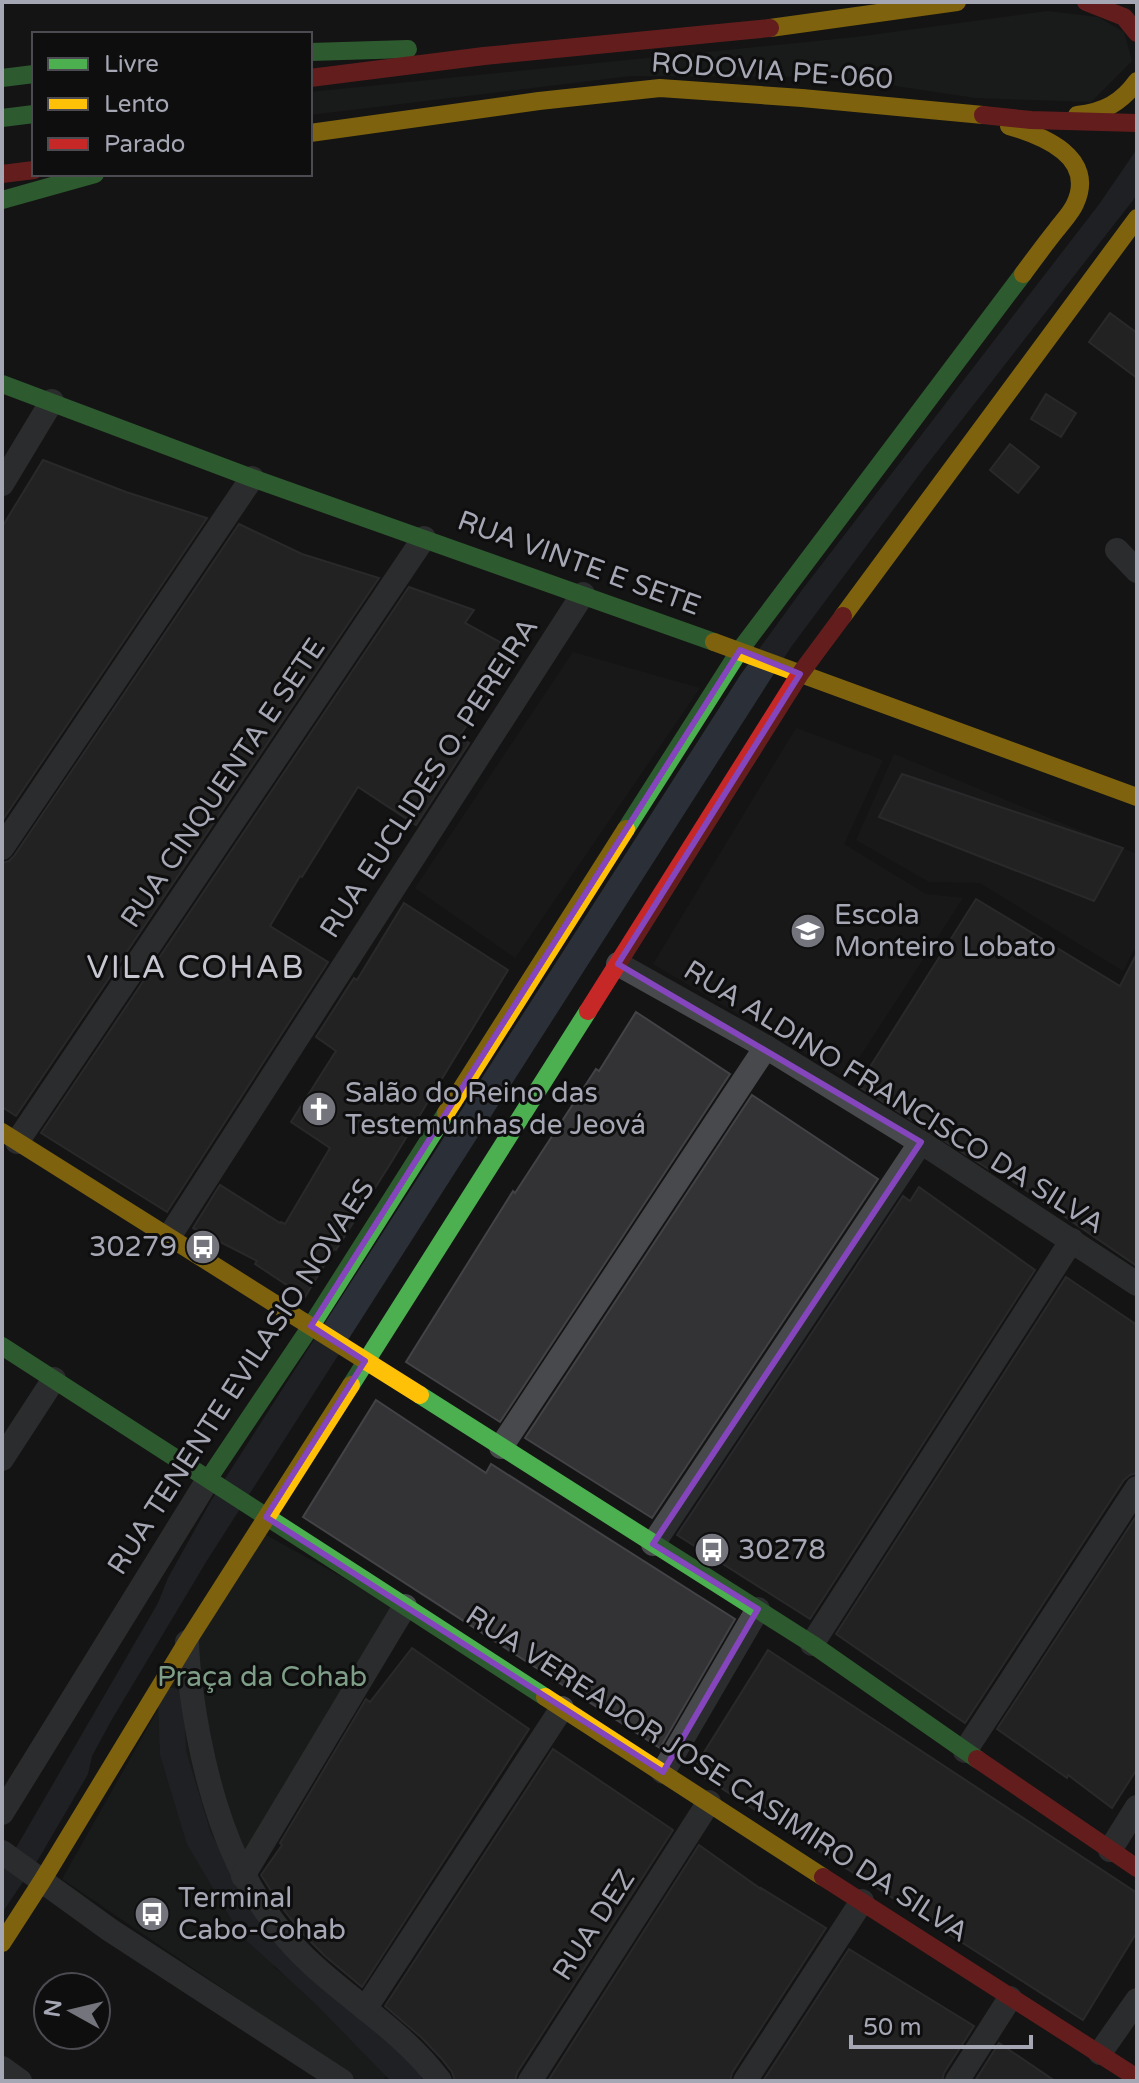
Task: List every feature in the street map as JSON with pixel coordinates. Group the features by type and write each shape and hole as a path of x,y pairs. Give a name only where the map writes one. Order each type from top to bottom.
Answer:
{"main road":[{"name":"RODOVIA PE-060","path":"312,78 484,56 746,31 957,2"},
{"path":"1086,2 1124,17 1137,33"},
{"path":"312,52 393,49 484,56"},
{"path":"2,78 32,74"},
{"path":"1031,120 1095,113 1114,106 1128,95 1137,81"},
{"name":"RODOVIA PE-060","path":"312,133 539,101 660,88 1031,120 1137,123"},
{"path":"2,118 32,114"},
{"name":"RUA TENENTE EVILASIO NOVAES","path":"214,1481 744,652 1074,206 1080,188 1077,170 1066,153 1036,134 967,114"},
{"path":"2,174 32,170"},
{"path":"2,200 88,176"},
{"path":"2,1943 37,1877 618,964 791,671 1137,218"},
{"name":"RUA VINTE E SETE","path":"2,384 252,478 744,652 1137,797"},
{"path":"10,1137 812,1644 1137,1868"},
{"name":"RUA VEREADOR JOSE CASIMIRO DA SILVA","path":"2,1346 1137,2078"}],"street":[{"path":"2,484 52,401"},
{"path":"2,848 252,478"},
{"name":"RUA CINQUENTA E SETE","path":"10,1137 424,538"},
{"path":"1117,550 1137,571"},
{"name":"RUA EUCLIDES O. PEREIRA","path":"169,1237 583,594"},
{"name":"RUA ALDINO FRANCISCO DA SILVA","path":"618,964 766,1047 921,1142 1137,1284"},
{"path":"501,1447 766,1047"},
{"path":"653,1544 921,1142"},
{"path":"812,1644 1072,1240"},
{"path":"2,1459 54,1379"},
{"name":"RUA TENENTE EVILASIO NOVAES","path":"2,1813 214,1481"},
{"path":"965,1751 1137,1488"},
{"path":"243,1876 405,1606"},
{"path":"663,1772 758,1609"},
{"path":"187,1642 192,1698 204,1763 218,1816 243,1876 264,1911 287,1939 313,1966 406,2042 440,2081"},
{"path":"365,2009 562,1708"},
{"name":"RUA DEZ","path":"530,2081 709,1802"},
{"path":"1110,1850 1137,1807"},
{"path":"5,1854 110,1930 342,2081"},
{"path":"745,2081 862,1901"},
{"path":"957,2081 1010,1998"},
{"path":"1100,2053 1137,2000"},
{"path":"2,2068 20,2081"}],"highlighted area":[{"path":"740,650 800,674 618,964 921,1142 653,1544 758,1609 663,1772 266,1517 365,1361 311,1326"}],"shaded area":[{"path":"1137,149 1137,195 925,467 791,647 206,1562 111,1721 92,1756 88,1774 39,1858 2,1913 2,1872 158,1603 168,1578 212,1499 741,674 802,590 1100,203"},
{"path":"573,652 700,688 515,958 415,888"},
{"name":"Escola Monteiro Lobato","path":"796,728 883,760 844,844 926,894 963,898 846,1078 653,964"},
{"path":"894,754 1137,854 1137,944 1123,971 980,883 929,882 856,840"}],"green space":[{"path":"1047,11 1098,17 1124,32 1132,61 1091,102 975,98 836,77 631,76 312,115 312,92 856,37"},
{"name":"Praça da Cohab","path":"259,1531 400,1609 233,1875 275,1968 399,2061 382,2081 359,2081 62,1879"}],"building":[{"path":"1110,313 1137,333 1137,378 1089,342"},
{"path":"1046,394 1076,413 1061,437 1031,419"},
{"path":"1010,444 1039,467 1018,493 990,470"},
{"path":"43,460 126,492 207,518 2,821 2,527"},
{"path":"239,524 302,554 379,578 16,1116 2,1107 2,863 14,856"},
{"path":"409,587 474,610 465,623 516,651 459,737 469,743 416,825 358,787 300,876 270,926 328,962 167,1212 41,1133"},
{"path":"902,774 1123,848 1094,901 879,817"},
{"path":"976,899 1120,986 1137,953 1137,1266 995,1169 993,1172 858,1086"},
{"path":"404,903 508,970 305,1297 255,1264 257,1261 193,1228 220,1185 285,1224 330,1148 291,1122 336,1051 316,1037 354,978 357,980"},
{"path":"636,1012 730,1074 500,1422 406,1362 513,1191 515,1193 596,1069 599,1071"},
{"path":"752,1095 878,1179 652,1518 525,1438"},
{"path":"919,1187 1035,1270 810,1619 677,1535 903,1196 910,1201"},
{"path":"1066,1277 1137,1325 1137,1473 1124,1480 965,1723 836,1634"},
{"path":"376,1400 486,1473 491,1464 735,1619 660,1748 303,1517"},
{"path":"1137,1515 1137,1769 1112,1808 997,1729"},
{"path":"412,1648 529,1729 362,1987 302,1933 261,1875 282,1845 280,1843 366,1699 370,1702"},
{"path":"768,1650 1137,1893 1137,1932 1083,2020 693,1770"},
{"path":"553,1749 673,1830 517,2073 515,2081 455,2081 441,2058 385,2006"},
{"path":"699,1845 761,1889 826,1928 732,2073 730,2081 548,2081"},
{"path":"849,1949 974,2026 942,2081 763,2081"},
{"path":"999,2043 1055,2081 975,2081"}],"waterway":[{"path":"171,1701 173,1753 199,1839 251,1927 322,1992 409,2081"}],"traffic: fast":[{"path":"312,52 408,49"},
{"path":"2,78 32,74"},
{"path":"2,118 32,114"},
{"path":"2,200 88,176"},
{"path":"626,829 740,650 1023,274"},
{"path":"2,384 252,478 714,642"},
{"path":"351,1385 588,1011"},
{"path":"209,1478 311,1326 446,1113"},
{"path":"2,1346 545,1697"},
{"path":"420,1395 812,1644 977,1759"}],"traffic: slow":[{"path":"770,28 957,2"},
{"path":"1077,115 1096,112 1111,105 1137,81"},
{"path":"312,133 539,101 660,88 983,115"},
{"path":"1009,126 1037,136 1063,151 1079,173 1080,188 1073,207 1023,274"},
{"path":"843,616 1137,218"},
{"path":"714,642 1137,797"},
{"path":"446,1113 626,829"},
{"path":"2,1132 420,1395"},
{"path":"2,1943 187,1642 351,1385"},
{"path":"545,1697 823,1877"}],"traffic: jam":[{"path":"1086,2 1124,17 1137,33"},
{"path":"312,78 484,56 770,28"},
{"path":"983,115 1031,120 1137,123"},
{"path":"2,174 32,170"},
{"path":"588,1011 800,674 843,616"},
{"path":"977,1759 1137,1868"},
{"path":"823,1877 1137,2078"}],"place":[{"name":"Escola Monteiro Lobato","path":"808,931"},
{"name":"Salão do Reino das Testemunhas de Jeová","path":"319,1109"},
{"name":"30279","path":"203,1247"},
{"name":"30278","path":"712,1550"},
{"name":"Terminal Cabo-Cohab","path":"152,1914"}],"district":[{"name":"VILA COHAB","path":"196,968"}]}
